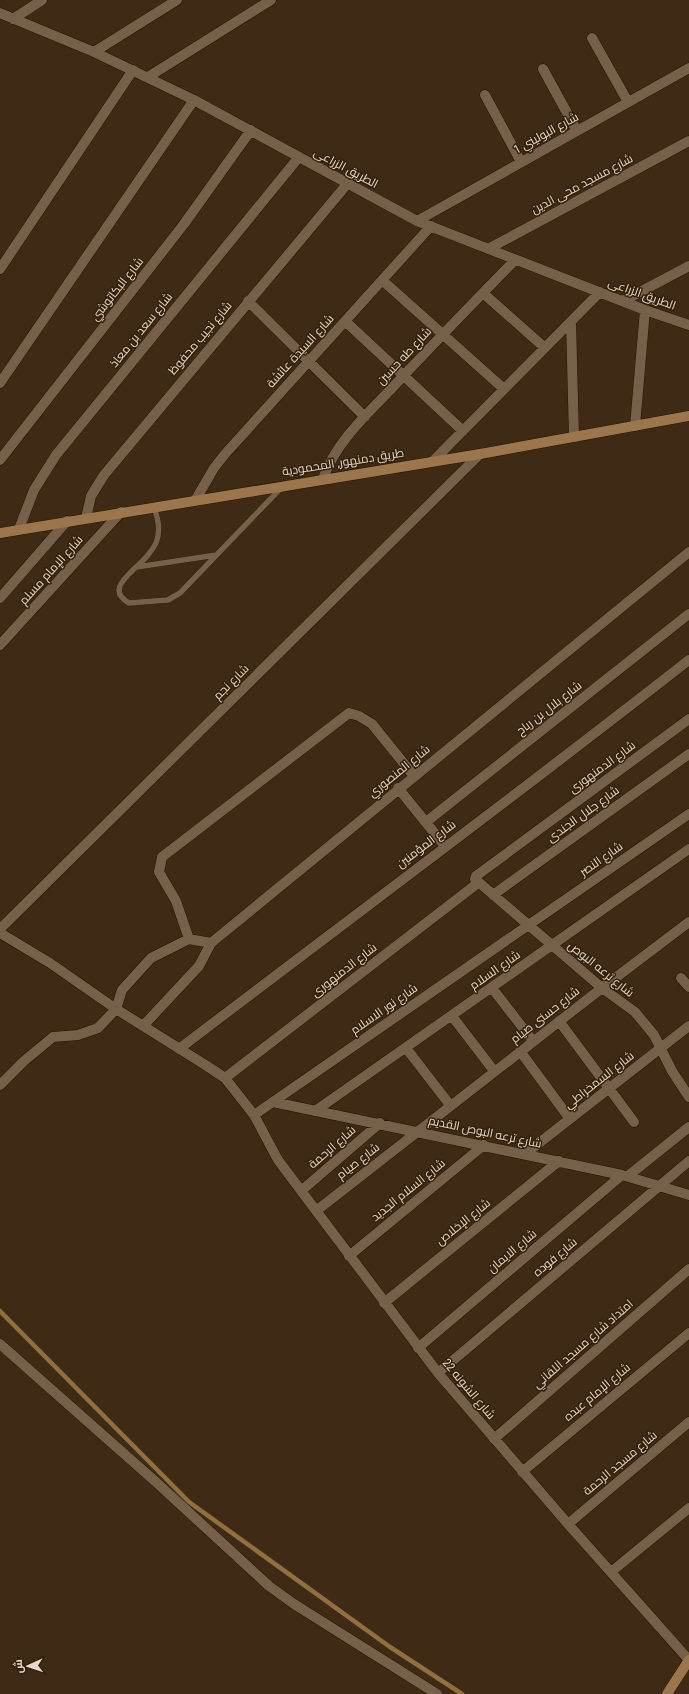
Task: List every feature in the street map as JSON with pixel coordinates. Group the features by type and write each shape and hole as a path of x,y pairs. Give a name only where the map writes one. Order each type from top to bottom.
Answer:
{"main road":[{"name":"طريق دمنهور, المحمودية","path":"0,533 196,499 480,454 689,416"},
{"path":"667,1694 689,1660"}],"street":[{"path":"13,19 42,0"},
{"path":"94,52 177,0"},
{"path":"148,77 271,0"},
{"name":"الطريق الزراعى","path":"0,13 94,52 148,77 251,130 417,221 515,260 689,325"},
{"path":"592,38 628,102"},
{"name":"شارع البوليني 1","path":"417,221 689,68"},
{"path":"543,69 577,131"},
{"path":"0,269 133,70"},
{"path":"485,95 521,162"},
{"path":"0,383 194,100"},
{"name":"شارع البكاتوشي","path":"0,460 184,224 251,130"},
{"name":"شارع مسجد محى الدين","path":"488,249 689,141"},
{"name":"شارع سعد بن معاذ","path":"19,529 34,490 56,454 299,157"},
{"name":"شارع نجيب محفوظ","path":"86,518 91,496 104,475 348,183"},
{"name":"شارع السيدة عائشة","path":"196,499 211,473 225,454 431,226"},
{"name":"شارع طه حسين","path":"323,479 333,456 364,417 442,334 515,260"},
{"path":"623,301 689,266"},
{"path":"382,280 504,388"},
{"path":"433,461 600,292"},
{"path":"484,293 545,348"},
{"path":"248,301 364,417"},
{"path":"635,426 646,310"},
{"path":"345,321 463,431"},
{"path":"571,322 574,437"},
{"name":"شارع نجم","path":"0,929 480,454"},
{"name":"شارع الإمام مسلم","path":"0,646 121,512"},
{"path":"0,598 67,521"},
{"name":"شارع المنصوري","path":"143,1026 199,966 211,943 398,788 689,552"},
{"name":"شارع بلال بن رباح","path":"426,822 689,614"},
{"name":"شارع المؤمنين","path":"179,1049 579,746 689,660"},
{"path":"190,939 176,901 160,872 162,857 348,713 359,716 372,724 414,776"},
{"name":"شارع الدمنهورى","path":"225,1078 477,881 476,876 689,719"},
{"name":"شارع جلال الجندى","path":"493,895 689,754"},
{"path":"398,788 445,846"},
{"name":"شارع النصر","path":"529,925 689,814"},
{"name":"شارع السلام","path":"315,1110 553,946 689,849"},
{"name":"شارع ترعه البوص","path":"477,881 602,988 635,1012 650,1029 672,1072 689,1097"},
{"name":"شارع حسنى صيام","path":"417,1131 689,922"},
{"name":"شارع نور الاسلام","path":"254,1115 529,925"},
{"name":"شارع الشونه 22","path":"0,933 50,963 116,1009 225,1078 254,1115 274,1155 418,1348 522,1472 689,1660"},
{"path":"0,1085 24,1061 53,1037 78,1035 98,1028 116,1009 122,990 151,958 190,939 211,943"},
{"path":"681,978 689,988"},
{"path":"492,988 533,1041"},
{"path":"452,1016 494,1071"},
{"path":"559,1021 634,1122"},
{"name":"شارع السمخراطي","path":"525,1154 689,1026"},
{"path":"406,1048 450,1105"},
{"path":"520,1051 570,1119"},
{"name":"شارع ترعه البوص القديم","path":"273,1102 559,1161 625,1176 689,1195"},
{"name":"شارع الرحمة","path":"301,1191 380,1123"},
{"path":"625,1176 689,1127"},
{"name":"شارع صيام","path":"316,1211 417,1131"},
{"name":"شارع السلام الجديد","path":"349,1256 484,1145"},
{"name":"شارع الإخلاص","path":"384,1303 559,1161"},
{"name":"شارع فوده","path":"438,1373 689,1161"},
{"name":"شارع الايمان","path":"418,1348 625,1176"},
{"name":"امتداد شارع مسجد اللقاني","path":"494,1439 689,1269"},
{"name":"شارع الإمام عبده","path":"522,1472 689,1333"},
{"path":"0,1344 156,1482 269,1586 294,1604 437,1694"},
{"name":"شارع مسجد الرحمة","path":"568,1524 689,1422"},
{"path":"611,1572 689,1508"}],"lane":[{"path":"154,506 159,527 155,545 137,567 120,584 120,593 125,601 129,603 168,600 180,593 284,485"},
{"path":"137,567 216,555"}],"waterway":[{"path":"0,1311 189,1502 390,1647 462,1694"}]}
